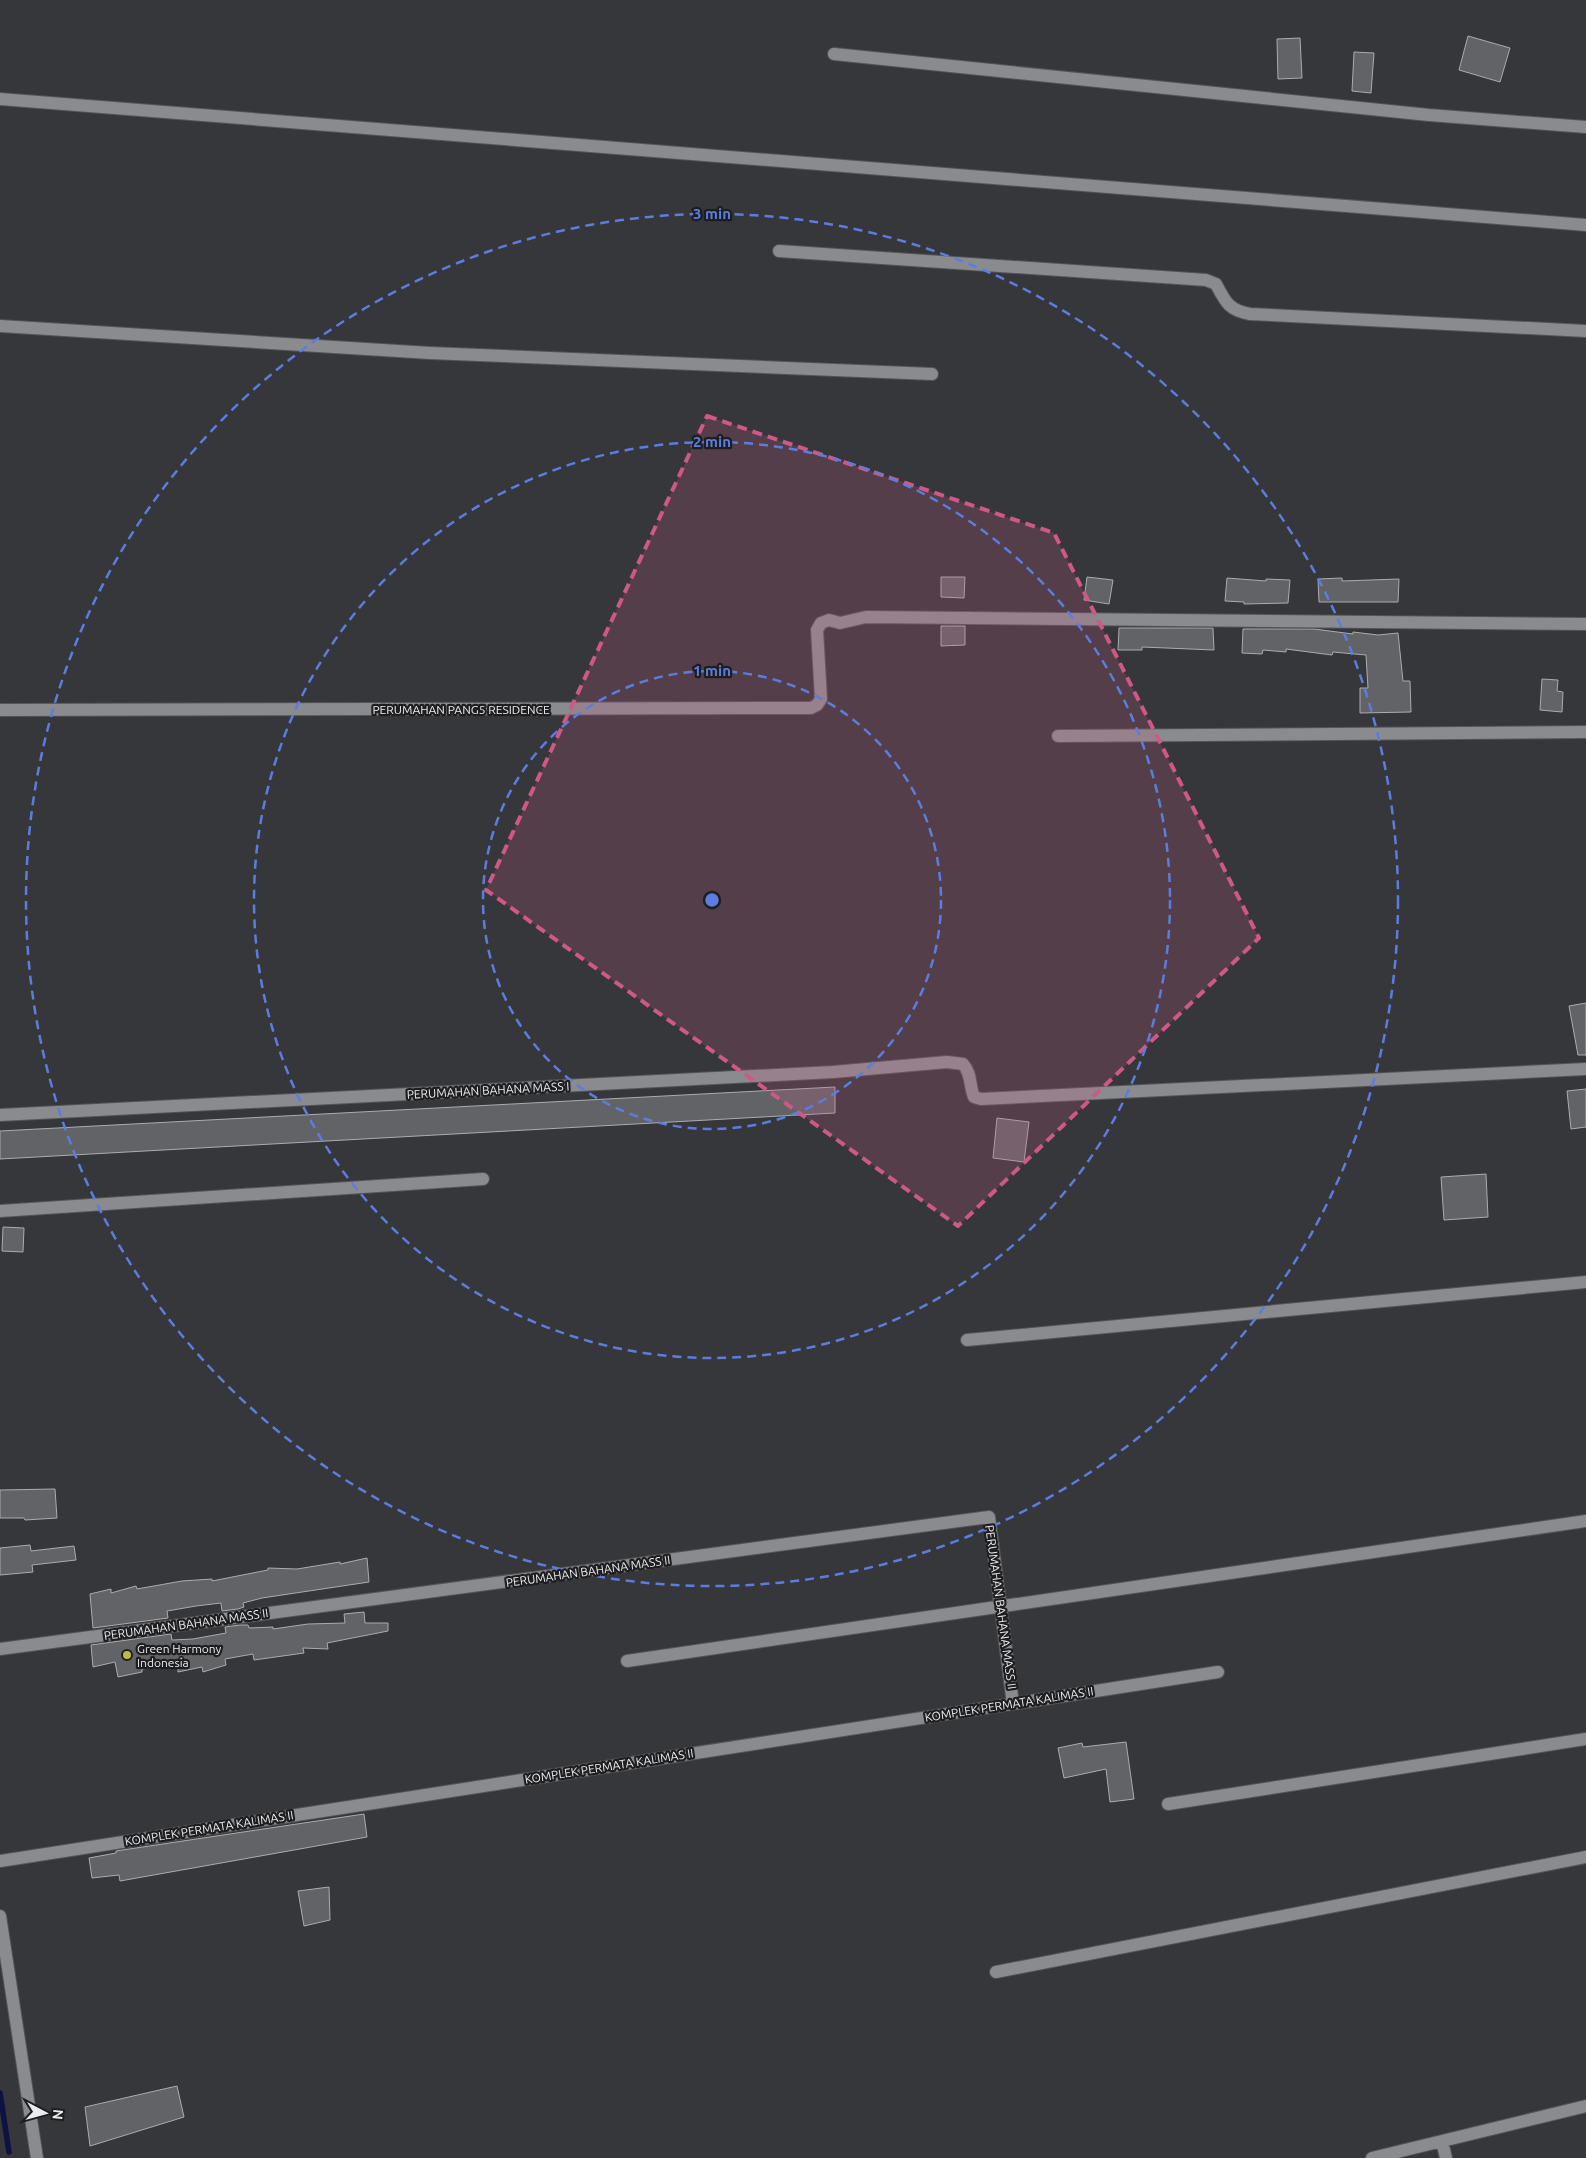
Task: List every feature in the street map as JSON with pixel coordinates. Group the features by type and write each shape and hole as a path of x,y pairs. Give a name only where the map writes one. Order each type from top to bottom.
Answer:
{"street":[{"path":"834,54 1429,115 1586,127"},
{"path":"0,99 1586,225"},
{"path":"779,251 1206,280 1216,284 1225,303 1236,312 1250,314 1586,331"},
{"path":"0,326 430,353 932,374"},
{"name":"PERUMAHAN PANG5 RESIDENCE","path":"0,710 811,708 817,705 820,699 817,630 821,623 829,620 840,623 866,617 1586,624"},
{"path":"1058,736 1586,732"},
{"name":"PERUMAHAN BAHANA MASS I","path":"0,1115 833,1072 947,1062 961,1063 969,1074 974,1097 981,1099 1586,1069"},
{"path":"0,1210 483,1179"},
{"path":"967,1340 1586,1282"},
{"name":"PERUMAHAN BAHANA MASS II","path":"0,1649 989,1517 1014,1704"},
{"path":"626,1661 1586,1521"},
{"name":"KOMPLEK PERMATA KALIMAS II","path":"0,1860 1218,1672"},
{"path":"1168,1804 1586,1738"},
{"path":"996,1972 1586,1858"},
{"path":"0,1916 37,2158"},
{"path":"1372,2158 1586,2106"},
{"path":"1442,2141 1446,2158"}],"highlighted area":[{"path":"707,416 1054,533 1259,938 958,1226 486,890"}],"building":[{"path":"1468,36 1510,48 1500,82 1459,70"},
{"path":"1300,38 1302,78 1278,79 1277,39"},
{"path":"1354,52 1374,53 1371,93 1352,91"},
{"path":"941,577 965,577 964,598 941,597"},
{"path":"1087,577 1113,580 1109,604 1084,600"},
{"path":"1227,578 1266,581 1266,579 1290,580 1288,603 1244,604 1244,602 1225,601"},
{"path":"1342,578 1342,581 1399,579 1398,602 1319,602 1318,579"},
{"path":"941,626 965,626 965,645 941,646"},
{"path":"1119,628 1213,628 1214,650 1142,647 1142,650 1118,650"},
{"path":"1243,629 1314,629 1378,635 1398,633 1403,681 1410,681 1411,712 1360,713 1360,688 1368,688 1366,655 1333,652 1332,655 1286,649 1286,652 1263,650 1262,654 1242,653"},
{"path":"1542,679 1558,680 1557,691 1563,692 1562,712 1540,710"},
{"path":"1586,1003 1586,1055 1578,1055 1569,1006"},
{"path":"835,1087 835,1113 0,1159 0,1131"},
{"path":"1586,1089 1586,1127 1571,1129 1567,1091"},
{"path":"997,1118 1029,1122 1024,1162 993,1158"},
{"path":"1486,1174 1488,1217 1444,1220 1441,1177"},
{"path":"3,1227 24,1228 23,1252 2,1251"},
{"path":"55,1489 57,1518 25,1520 24,1518 0,1518 0,1490"},
{"path":"30,1545 31,1551 74,1546 76,1560 32,1565 33,1572 0,1575 0,1548"},
{"path":"367,1558 369,1582 262,1598 243,1603 244,1607 238,1609 222,1611 221,1603 196,1606 167,1611 168,1618 93,1628 90,1594 111,1589 111,1593 136,1586 137,1589 182,1581 212,1579 212,1581 268,1570 268,1568 297,1569 340,1562 340,1564"},
{"path":"364,1612 365,1623 388,1623 388,1631 327,1643 328,1649 303,1648 304,1653 254,1660 253,1654 225,1659 226,1665 203,1672 202,1667 178,1672 178,1665 142,1669 142,1672 118,1677 115,1662 93,1667 91,1645 171,1634 172,1640 193,1639 226,1633 225,1627 240,1625 248,1625 249,1628 273,1627 273,1629 308,1624 345,1623 344,1614"},
{"path":"1126,1742 1134,1799 1110,1802 1106,1769 1064,1778 1058,1748 1082,1743 1083,1747"},
{"path":"364,1814 367,1837 120,1881 119,1875 92,1878 89,1858 116,1853 116,1851"},
{"path":"329,1887 330,1920 304,1926 298,1891"},
{"path":"177,2086 184,2117 90,2146 85,2107"}],"waterway":[{"path":"0,2093 9,2152"}],"place":[{"name":"Green Harmony Indonesia","path":"127,1655"}]}
